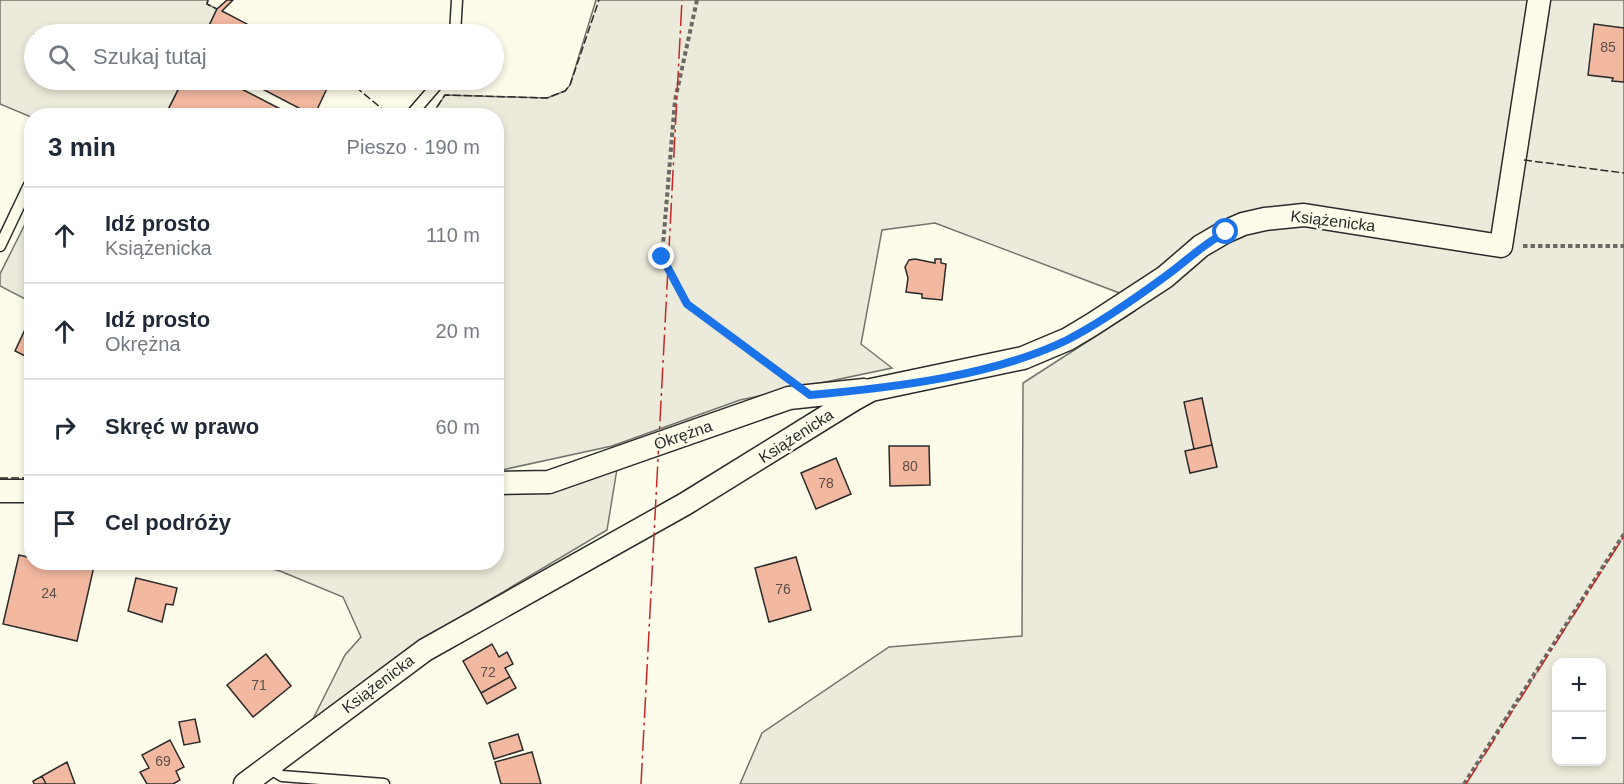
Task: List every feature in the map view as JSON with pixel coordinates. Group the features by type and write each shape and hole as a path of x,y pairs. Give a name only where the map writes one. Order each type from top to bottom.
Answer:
{"street":[{"path":"1501,246 1539,0"},
{"name":"Książenicka","path":"245,784 424,650 665,515 871,390 1023,358 1068,339 1165,277 1201,246 1243,224 1286,215 1304,215 1501,246"},
{"name":"Okrężna","path":"504,483 549,482 789,399 871,390"},
{"path":"809,428 813,412 810,395"},
{"path":"0,491 24,490"}],"lane":[{"path":"456,24 457,0"},
{"path":"417,108 432,90"},
{"path":"0,246 24,193"},
{"path":"267,767 282,776 384,784"}],"path":[{"path":"697,0 675,100 662,257 687,304 810,395"},
{"path":"1501,246 1624,246"},
{"path":"1464,784 1624,534"}],"shaded area":[{"path":"0,0 208,0 207,4 217,9 210,24 24,24 24,90 178,90 169,108 24,108 24,114 0,104"},
{"path":"596,0 1624,0 1624,784 740,784 762,733 889,647 1022,636 1023,383 1135,311 1122,294 935,223 882,230 861,344 892,368 740,400 612,446 504,469 504,108 436,108 445,95 547,98 565,91 570,85"},
{"path":"24,226 24,298 0,286 0,274"},
{"path":"617,469 607,530 476,608 308,729 345,655 361,637 343,597 276,570 504,570 504,492"}],"building":[{"path":"227,0 233,0 222,11 247,24 210,24 217,9"},
{"path":"1594,24 1624,28 1624,82 1612,81 1613,78 1588,75"},
{"path":"178,90 243,90 278,108 169,108"},
{"path":"264,90 326,90 318,108 299,108"},
{"path":"935,259 941,259 941,263 946,264 942,300 922,298 922,294 906,292 908,278 905,267 909,260 935,263"},
{"path":"24,332 24,356 15,351"},
{"path":"1202,398 1212,445 1194,449 1184,402"},
{"path":"1212,445 1217,467 1190,473 1185,451"},
{"path":"889,446 929,446 930,485 890,486"},
{"path":"836,458 851,494 816,509 801,473"},
{"path":"19,555 24,556 24,570 93,570 77,641 3,624"},
{"path":"796,557 811,610 769,622 755,568"},
{"path":"136,578 177,588 173,605 166,604 162,622 128,611"},
{"path":"492,644 499,657 507,652 513,664 505,668 510,677 481,693 463,661"},
{"path":"266,654 291,686 253,717 227,685"},
{"path":"510,677 516,688 487,704 481,693"},
{"path":"195,719 200,742 184,745 179,722"},
{"path":"518,734 523,750 494,759 489,743"},
{"path":"170,740 184,767 176,771 180,780 173,784 147,784 140,772 149,768 142,755"},
{"path":"532,752 541,784 501,784 495,762"},
{"path":"67,762 75,784 46,784 42,776"},
{"path":"42,776 46,784 34,784 33,781"}],"fence":[{"path":"208,0 207,4 217,9"},
{"path":"436,108 445,95 547,98 565,91 570,85 599,0"},
{"path":"359,90 381,108"},
{"path":"1524,160 1624,173"},
{"path":"0,478 24,478"}],"power":[{"path":"641,784 682,0"},
{"path":"1466,784 1624,536"}],"route":[{"path":"662,257 687,304 810,395 888,388 1023,358 1068,339 1093,324 1165,277 1201,246 1226,232"}]}
